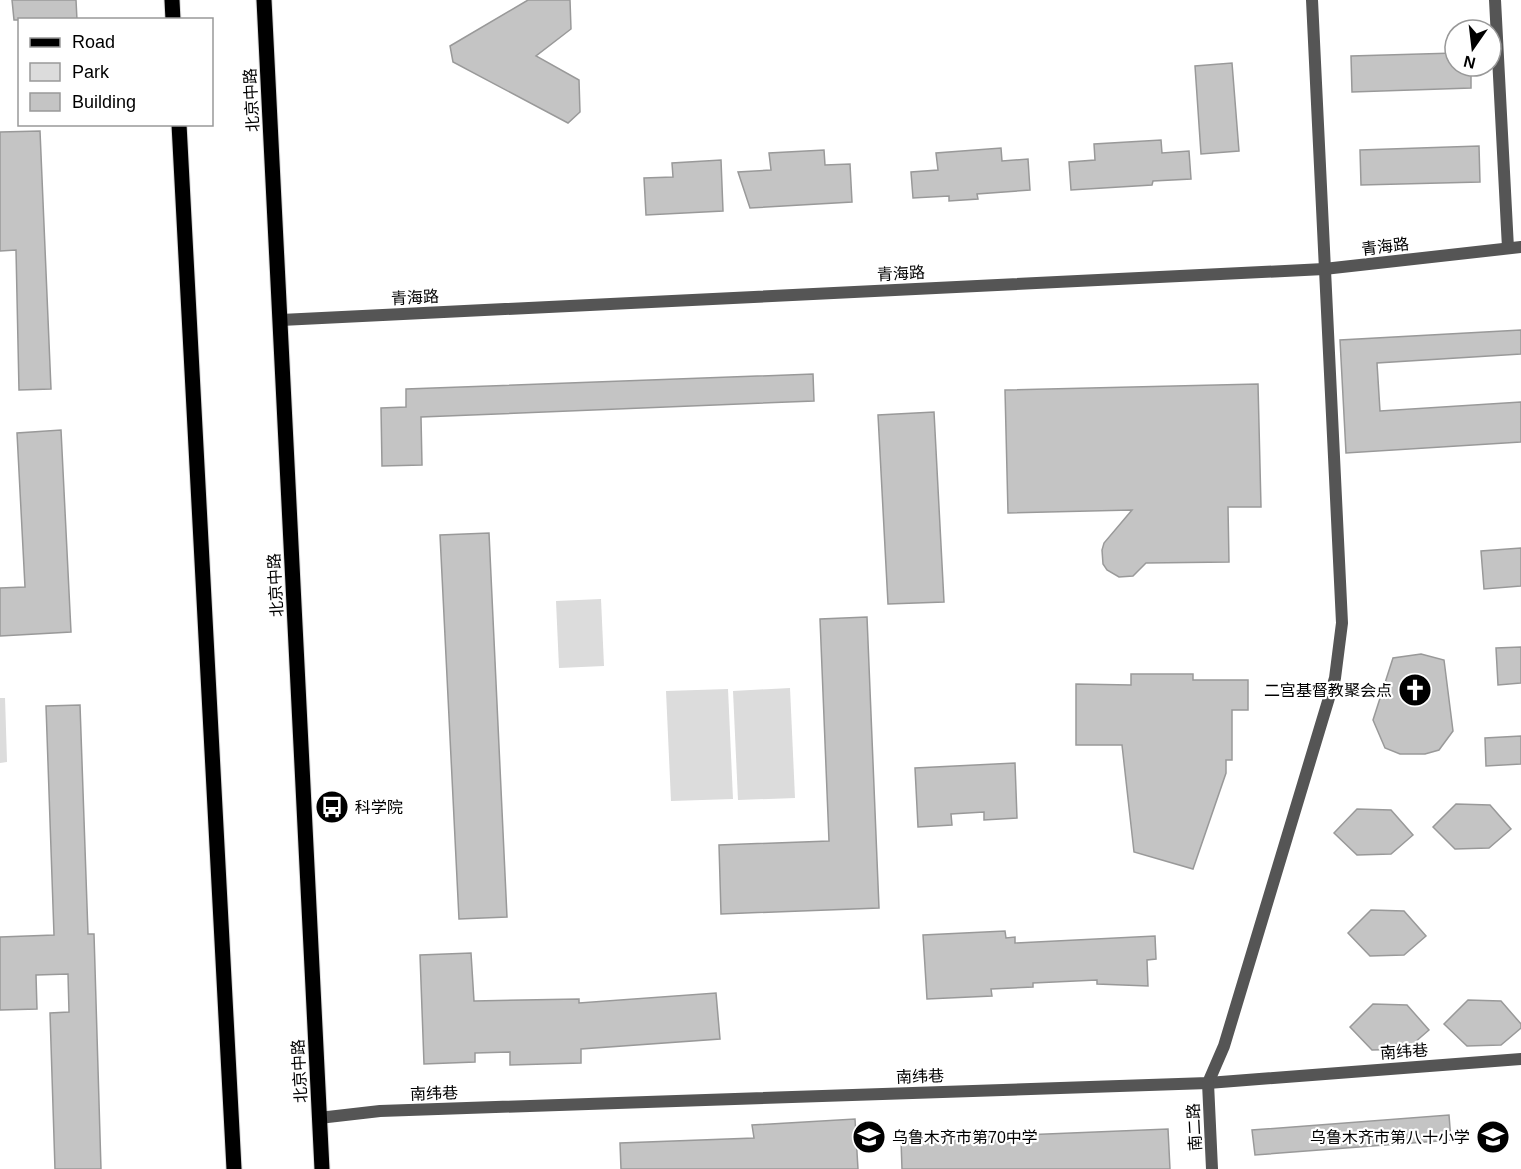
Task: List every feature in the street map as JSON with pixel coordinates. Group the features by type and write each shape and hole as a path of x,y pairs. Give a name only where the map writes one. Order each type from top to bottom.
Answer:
{"main road":[{"path":"172,0 173,18"},
{"name":"北京中路","path":"264,0 322,1169"},
{"path":"179,126 234,1169"}],"street":[{"path":"1208,1083 1224,1046 1335,678 1342,623 1312,0"},
{"path":"1495,0 1515,248"},
{"name":"青海路","path":"281,320 1324,270 1515,248"},
{"name":"南纬巷","path":"319,1118 380,1111 1208,1083 1521,1059"},
{"name":"南二路","path":"1208,1083 1212,1169"}],"green space":[{"path":"601,599 604,666 559,668 556,601"},
{"path":"790,688 795,798 738,800 733,691"},
{"path":"728,689 733,799 671,801 666,691"},
{"path":"0,698 5,698 7,762 0,763"}],"building":[{"path":"12,0 76,0 77,18 18,18 14,20"},
{"path":"528,0 570,0 571,29 536,56 579,80 580,112 568,123 453,62 450,46"},
{"path":"1443,53 1443,78 1471,78 1471,88 1352,92 1351,56"},
{"path":"1232,63 1239,151 1201,154 1195,66"},
{"path":"40,131 51,389 19,390 16,250 0,251 0,132"},
{"path":"1161,140 1162,153 1189,151 1191,179 1153,181 1152,185 1071,190 1069,162 1095,160 1094,144"},
{"path":"1479,146 1480,182 1361,185 1360,150"},
{"path":"1001,148 1002,161 1028,159 1030,190 977,194 978,199 949,201 949,196 913,198 911,172 938,170 936,153"},
{"path":"824,150 825,165 850,164 852,202 750,208 738,172 771,170 769,153"},
{"path":"721,160 723,211 646,215 644,178 673,177 672,163"},
{"path":"1521,330 1521,354 1377,363 1380,411 1521,402 1521,442 1346,453 1340,340"},
{"path":"813,374 814,401 421,417 422,465 382,466 381,408 406,407 406,389"},
{"path":"1258,384 1261,507 1228,507 1229,562 1146,563 1133,576 1119,577 1107,570 1103,564 1102,550 1104,543 1132,510 1008,513 1005,390"},
{"path":"934,412 944,602 888,604 878,415"},
{"path":"61,430 71,632 0,636 0,588 25,587 17,433"},
{"path":"489,533 507,917 459,919 440,535"},
{"path":"1521,548 1521,586 1484,589 1481,551"},
{"path":"867,617 879,908 721,914 719,845 829,841 820,619"},
{"path":"1521,647 1521,683 1498,685 1496,648"},
{"name":"二宫基督教聚会点","path":"1421,654 1444,660 1453,731 1439,750 1425,754 1400,754 1385,748 1373,720 1393,658"},
{"path":"1131,674 1193,674 1193,680 1248,680 1248,710 1232,710 1232,760 1226,760 1226,773 1193,869 1134,852 1122,745 1076,745 1076,684 1131,685"},
{"path":"80,705 88,934 94,934 101,1169 55,1169 50,1013 69,1012 68,974 36,975 37,1009 0,1010 0,937 54,935 46,706"},
{"path":"1521,736 1521,764 1486,766 1485,738"},
{"path":"1015,763 1017,818 984,820 984,812 951,814 952,825 918,827 915,768"},
{"path":"1456,804 1490,805 1511,829 1489,848 1455,849 1433,827"},
{"path":"1357,809 1391,810 1413,835 1391,854 1357,855 1334,833"},
{"path":"1371,910 1404,911 1426,936 1404,955 1370,956 1348,933"},
{"path":"1005,931 1006,938 1015,937 1015,943 1155,936 1156,959 1147,960 1148,986 1097,984 1097,980 1033,983 1033,987 991,989 992,996 927,999 923,935"},
{"path":"471,953 474,1001 579,999 579,1003 716,993 720,1039 581,1049 581,1063 510,1065 510,1052 475,1053 475,1062 424,1064 420,955"},
{"path":"1468,1000 1501,1001 1521,1024 1521,1028 1501,1045 1467,1046 1444,1024"},
{"path":"1373,1004 1407,1005 1429,1030 1407,1049 1372,1050 1350,1027"},
{"path":"1449,1115 1451,1140 1255,1155 1252,1130"},
{"path":"855,1119 858,1169 621,1169 620,1143 754,1138 752,1125"},
{"path":"1168,1129 1170,1169 902,1169 901,1140"}],"place":[{"name":"二宫基督教聚会点","path":"1415,690"},
{"name":"科学院","path":"332,807"},
{"name":"乌鲁木齐市第70中学","path":"869,1137"},
{"name":"乌鲁木齐市第八十小学","path":"1493,1137"}]}
